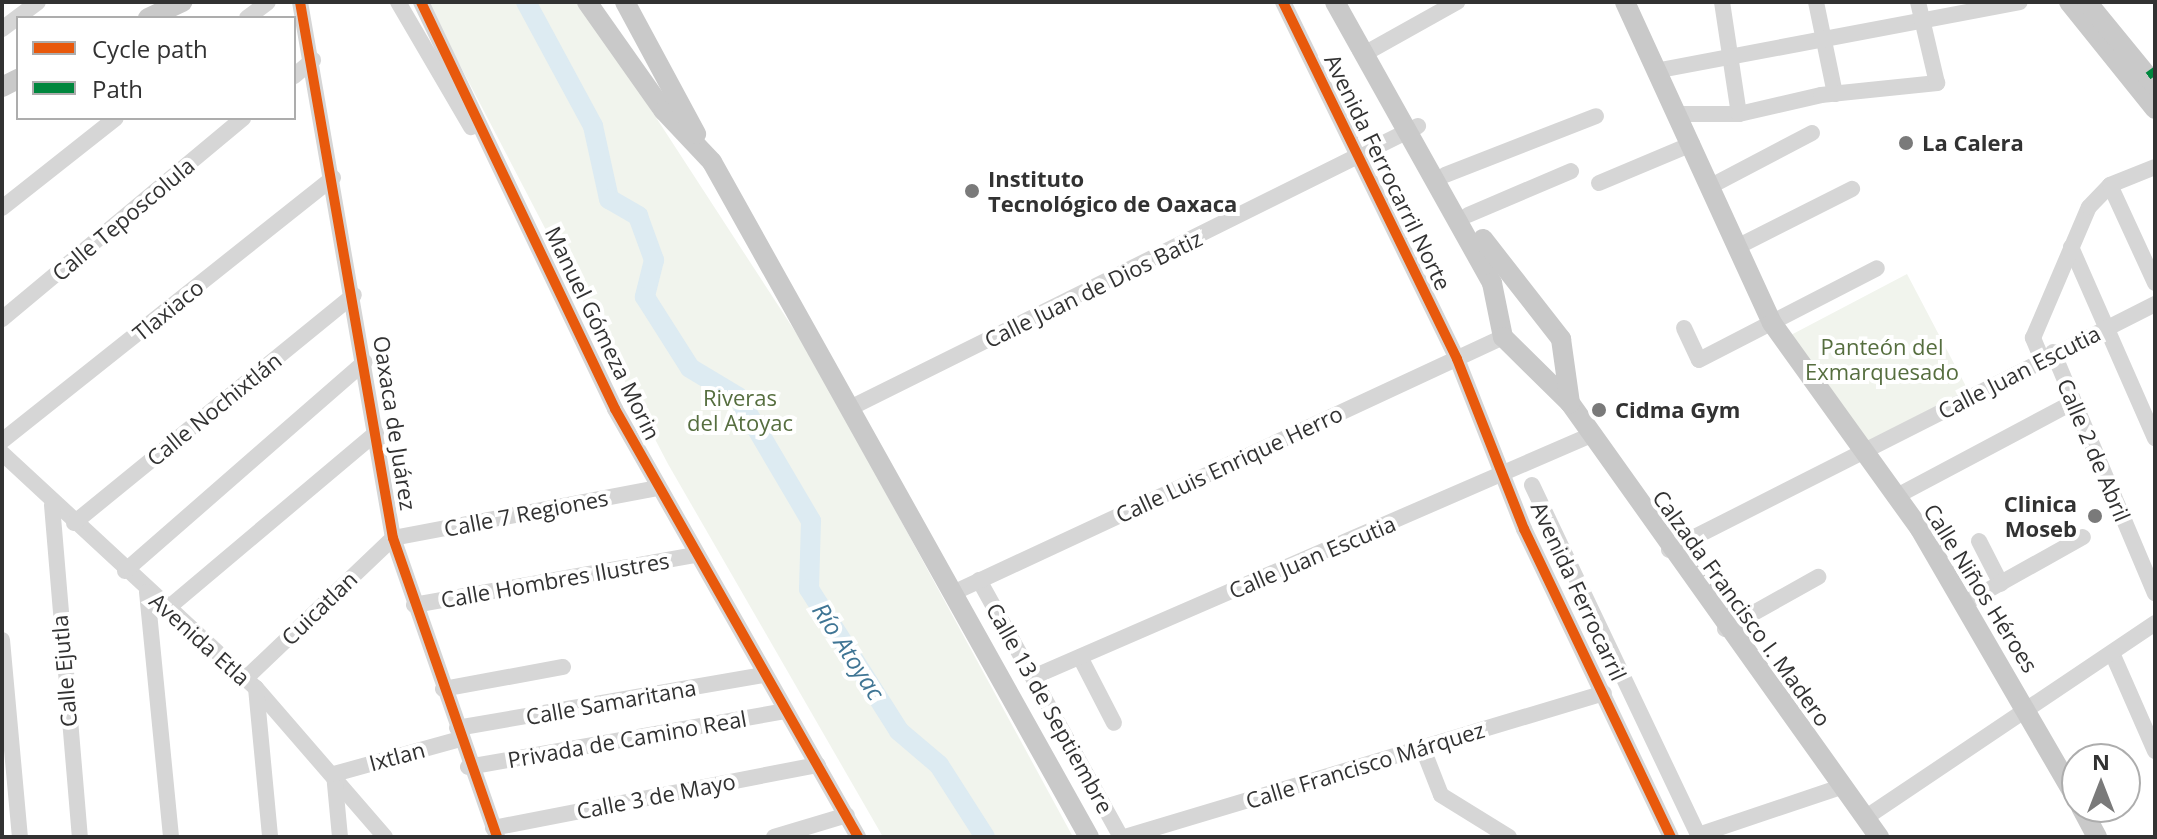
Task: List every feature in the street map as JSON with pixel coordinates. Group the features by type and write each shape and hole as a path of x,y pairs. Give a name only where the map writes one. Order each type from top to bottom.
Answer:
{"main road":[{"path":"152,16 183,2"},
{"path":"587,2 664,111 712,162"},
{"path":"625,2 1089,837"},
{"name":"Calzada Francisco I. Madero","path":"1335,2 1369,52 1504,292 1561,339 1570,403"},
{"name":"Calzada Francisco I. Madero","path":"1350,2 1369,52"},
{"name":"Calle Niños Héroes","path":"1625,2 1655,71 1681,114 1772,323 1860,454 1895,497 1965,603 2061,771"},
{"path":"2069,2 2155,109"},
{"path":"2095,5 2153,77"},
{"name":"Calzada Francisco I. Madero","path":"1412,129 1445,175 1468,215 1504,292 1503,337 1570,403 1725,629 1879,837"}],"street":[{"path":"19,16 38,2"},
{"path":"250,16 268,2"},
{"name":"Oaxaca de Juárez","path":"300,2 354,295 393,538 468,767 495,832"},
{"path":"398,2 521,211"},
{"name":"Manuel Gómeza Morin","path":"421,2 658,488 858,837"},
{"name":"Avenida Ferrocarril Norte","path":"1283,2 1457,359"},
{"path":"1369,52 1457,2"},
{"path":"1722,2 1739,114"},
{"path":"1816,2 1835,94"},
{"path":"1655,71 1821,36 1920,10 2020,2"},
{"path":"1681,114 1739,114 1835,94 1937,83 1920,10"},
{"path":"296,74 313,60"},
{"path":"1445,175 1596,116"},
{"path":"2,208 113,120"},
{"name":"Calle Teposcolula","path":"2,319 241,120"},
{"name":"Calle Juan de Dios Batiz","path":"852,407 1412,129"},
{"path":"1711,186 1812,133"},
{"path":"1599,183 1692,144"},
{"path":"2155,167 2110,185 2155,283"},
{"path":"1468,215 1571,171"},
{"name":"Tlaxiaco","path":"2,441 333,178"},
{"name":"Calle 2 de Abril","path":"2110,185 2089,207 2033,338 2047,354 2155,593"},
{"path":"1737,247 1852,189"},
{"path":"2071,247 2104,328 2155,438"},
{"path":"1684,328 1699,360 1877,268"},
{"name":"Calle Nochixtlán","path":"74,523 354,295"},
{"name":"Calle Juan Escutia","path":"1669,550 1860,454 2047,354 2155,304"},
{"name":"Calle Luis Enrique Herro","path":"955,592 1503,337"},
{"name":"Avenida Ferrocarril","path":"1457,359 1503,473 1671,837"},
{"path":"125,571 365,362"},
{"path":"1895,497 2070,404"},
{"path":"168,608 376,433"},
{"name":"Calle Juan Escutia","path":"1033,677 1591,435"},
{"name":"Avenida Etla","path":"2,453 52,505 251,684 334,774 385,837"},
{"path":"1532,485 1698,836 1841,787"},
{"name":"Calle 7 Regiones","path":"393,538 658,488"},
{"name":"Calle Ejutla","path":"52,505 80,837"},
{"path":"1965,603 2083,537"},
{"name":"Cuicatlan","path":"251,684 393,538"},
{"path":"1979,541 2001,584"},
{"name":"Calle Hombres Ilustres","path":"414,605 696,555"},
{"path":"1725,629 1818,577"},
{"name":"Calle 13 de Septiembre","path":"979,580 1123,837"},
{"path":"147,592 171,837"},
{"path":"1865,818 2155,623"},
{"path":"2,640 20,837"},
{"path":"2112,653 2155,751"},
{"path":"1080,657 1114,723"},
{"path":"443,689 563,667"},
{"name":"Calle Samaritana","path":"458,734 765,675"},
{"path":"251,684 270,837"},
{"name":"Calle Francisco Márquez","path":"1123,837 1604,693"},
{"name":"Privada de Camino Real","path":"468,767 786,711"},
{"name":"Ixtlan","path":"334,774 458,734"},
{"path":"1423,749 1441,795 1509,837"},
{"name":"Calle 3 de Mayo","path":"495,832 818,765"},
{"path":"334,774 340,837"},
{"path":"774,837 847,815"}],"green space":[{"name":"Riveras del Atoyac","path":"427,2 581,2 813,359 1073,837 883,837 668,464"},
{"name":"Panteón del Exmarquesado","path":"1907,274 1970,394 1867,448 1789,336"}],"waterway":[{"name":"Río Atoyac","path":"526,2 593,126 609,199 638,216 654,260 645,297 690,368 738,397 811,521 809,589 899,731 939,765 985,837"}],"marked path":[{"path":"2148,76 2155,71"}],"cycle path":[{"path":"300,2 393,538 497,837"},
{"path":"421,2 615,409 858,837"},
{"path":"1283,2 1457,359 1524,529 1671,837"}],"place":[{"name":"La Calera","path":"1906,143"},
{"name":"Instituto Tecnológico de Oaxaca","path":"972,191"},
{"name":"Cidma Gym","path":"1599,410"},
{"name":"Clinica Moseb","path":"2095,516"}]}
